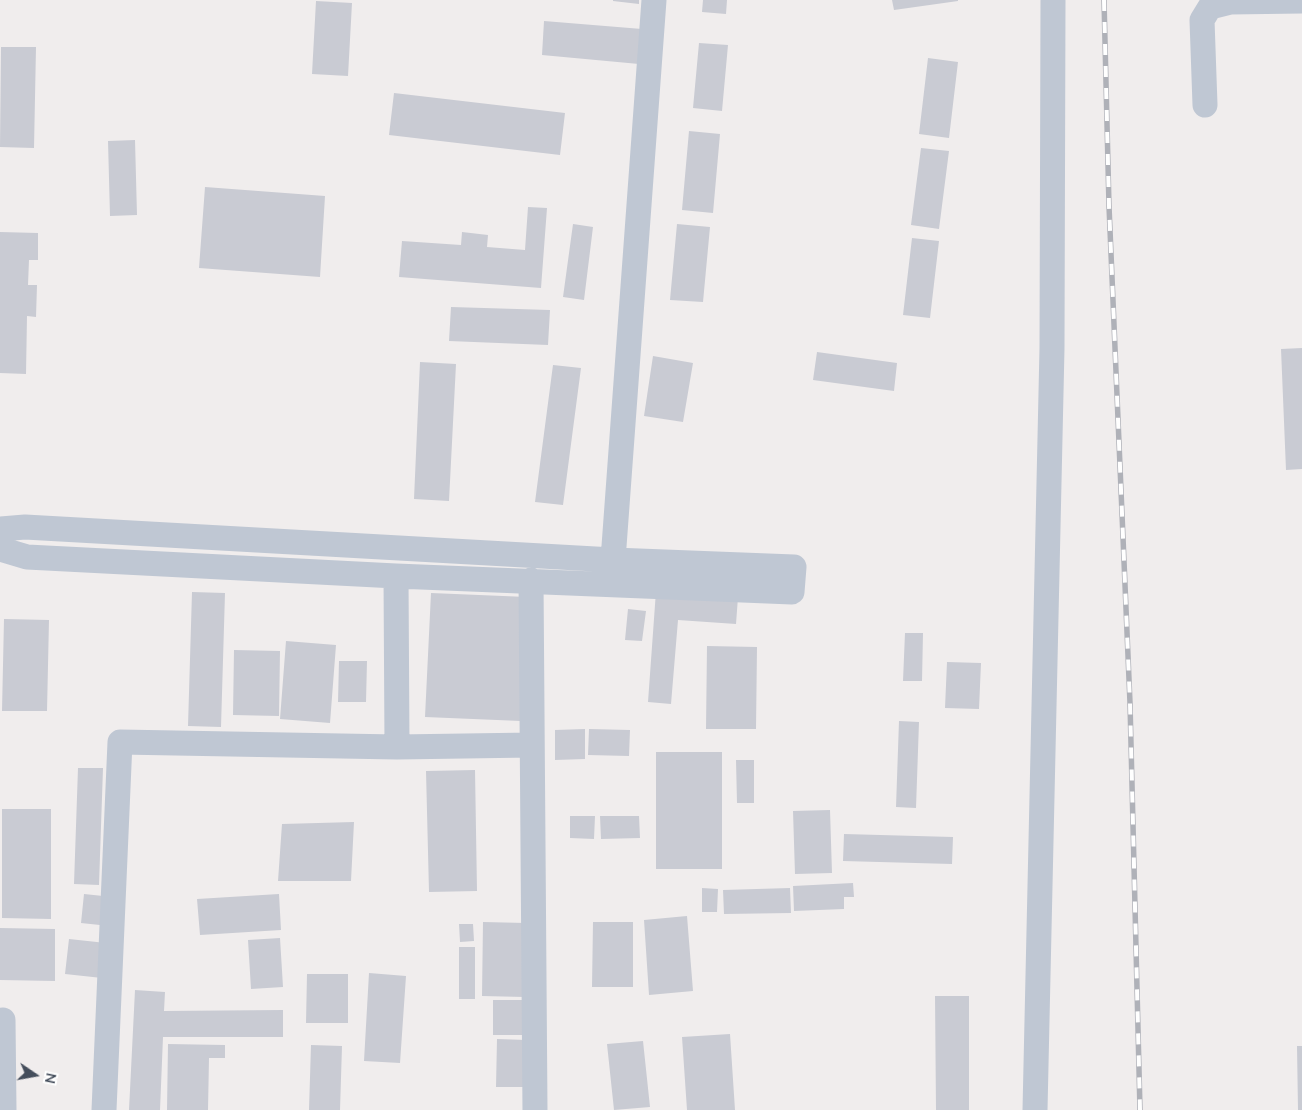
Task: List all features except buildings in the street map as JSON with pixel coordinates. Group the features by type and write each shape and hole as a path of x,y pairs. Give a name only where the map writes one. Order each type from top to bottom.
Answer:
{"street":[{"path":"613,560 654,0"},
{"path":"1035,1110 1052,348 1053,0"},
{"path":"1205,105 1202,20 1210,7 1230,2 1302,1"},
{"path":"0,528 25,527 613,560 794,567 792,592 396,576 27,557 0,549"},
{"path":"396,576 397,747"},
{"path":"532,580 535,1110"},
{"path":"104,1110 120,742 397,747 532,745"},
{"path":"3,1020 4,1110"}],"railway":[{"path":"1104,0 1109,206 1130,703 1140,1110"}]}
